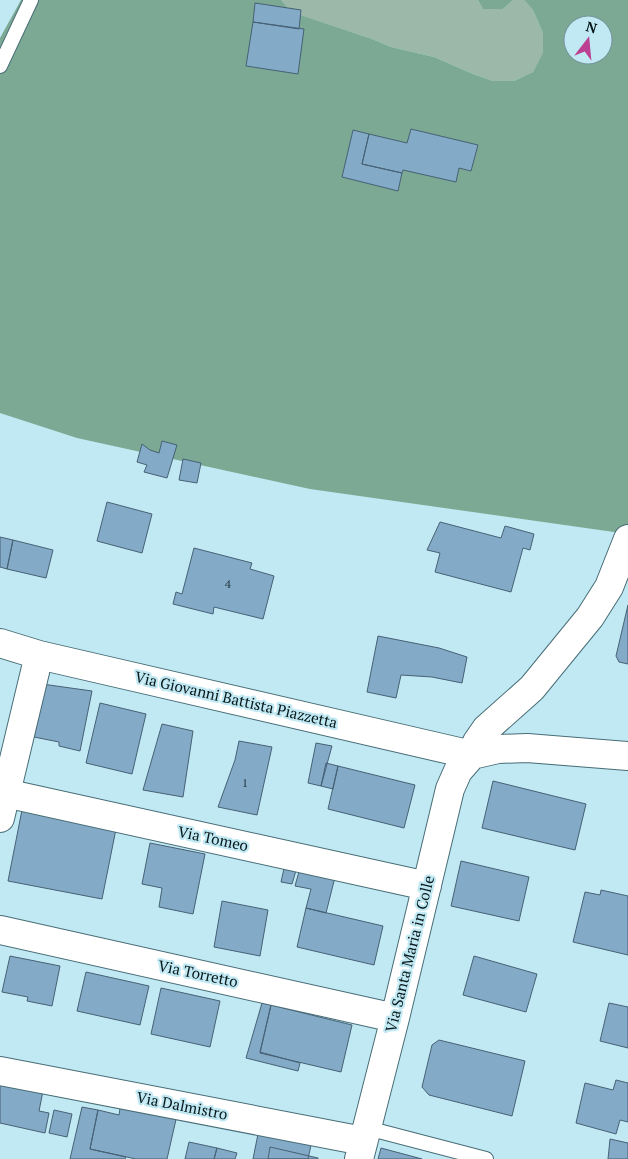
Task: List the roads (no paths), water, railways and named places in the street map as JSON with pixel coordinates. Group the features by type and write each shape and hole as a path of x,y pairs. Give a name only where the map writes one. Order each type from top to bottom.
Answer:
{"street":[{"name":"Via Santa Maria in Colle","path":"363,1143 450,788 458,770 472,755 477,742 486,729 532,688 590,617 609,587 628,539"},
{"name":"Via Giovanni Battista Piazzetta","path":"0,643 39,655 472,755"},
{"path":"2,801 39,655"},
{"path":"472,755 498,749 527,748 628,756"},
{"name":"Via Tomeo","path":"2,801 427,886"},
{"name":"Via Torretto","path":"0,930 395,1018"},
{"name":"Via Dalmistro","path":"0,1071 363,1143"}],"lane":[{"path":"0,66 31,0"},
{"path":"363,1143 486,1159"}]}
